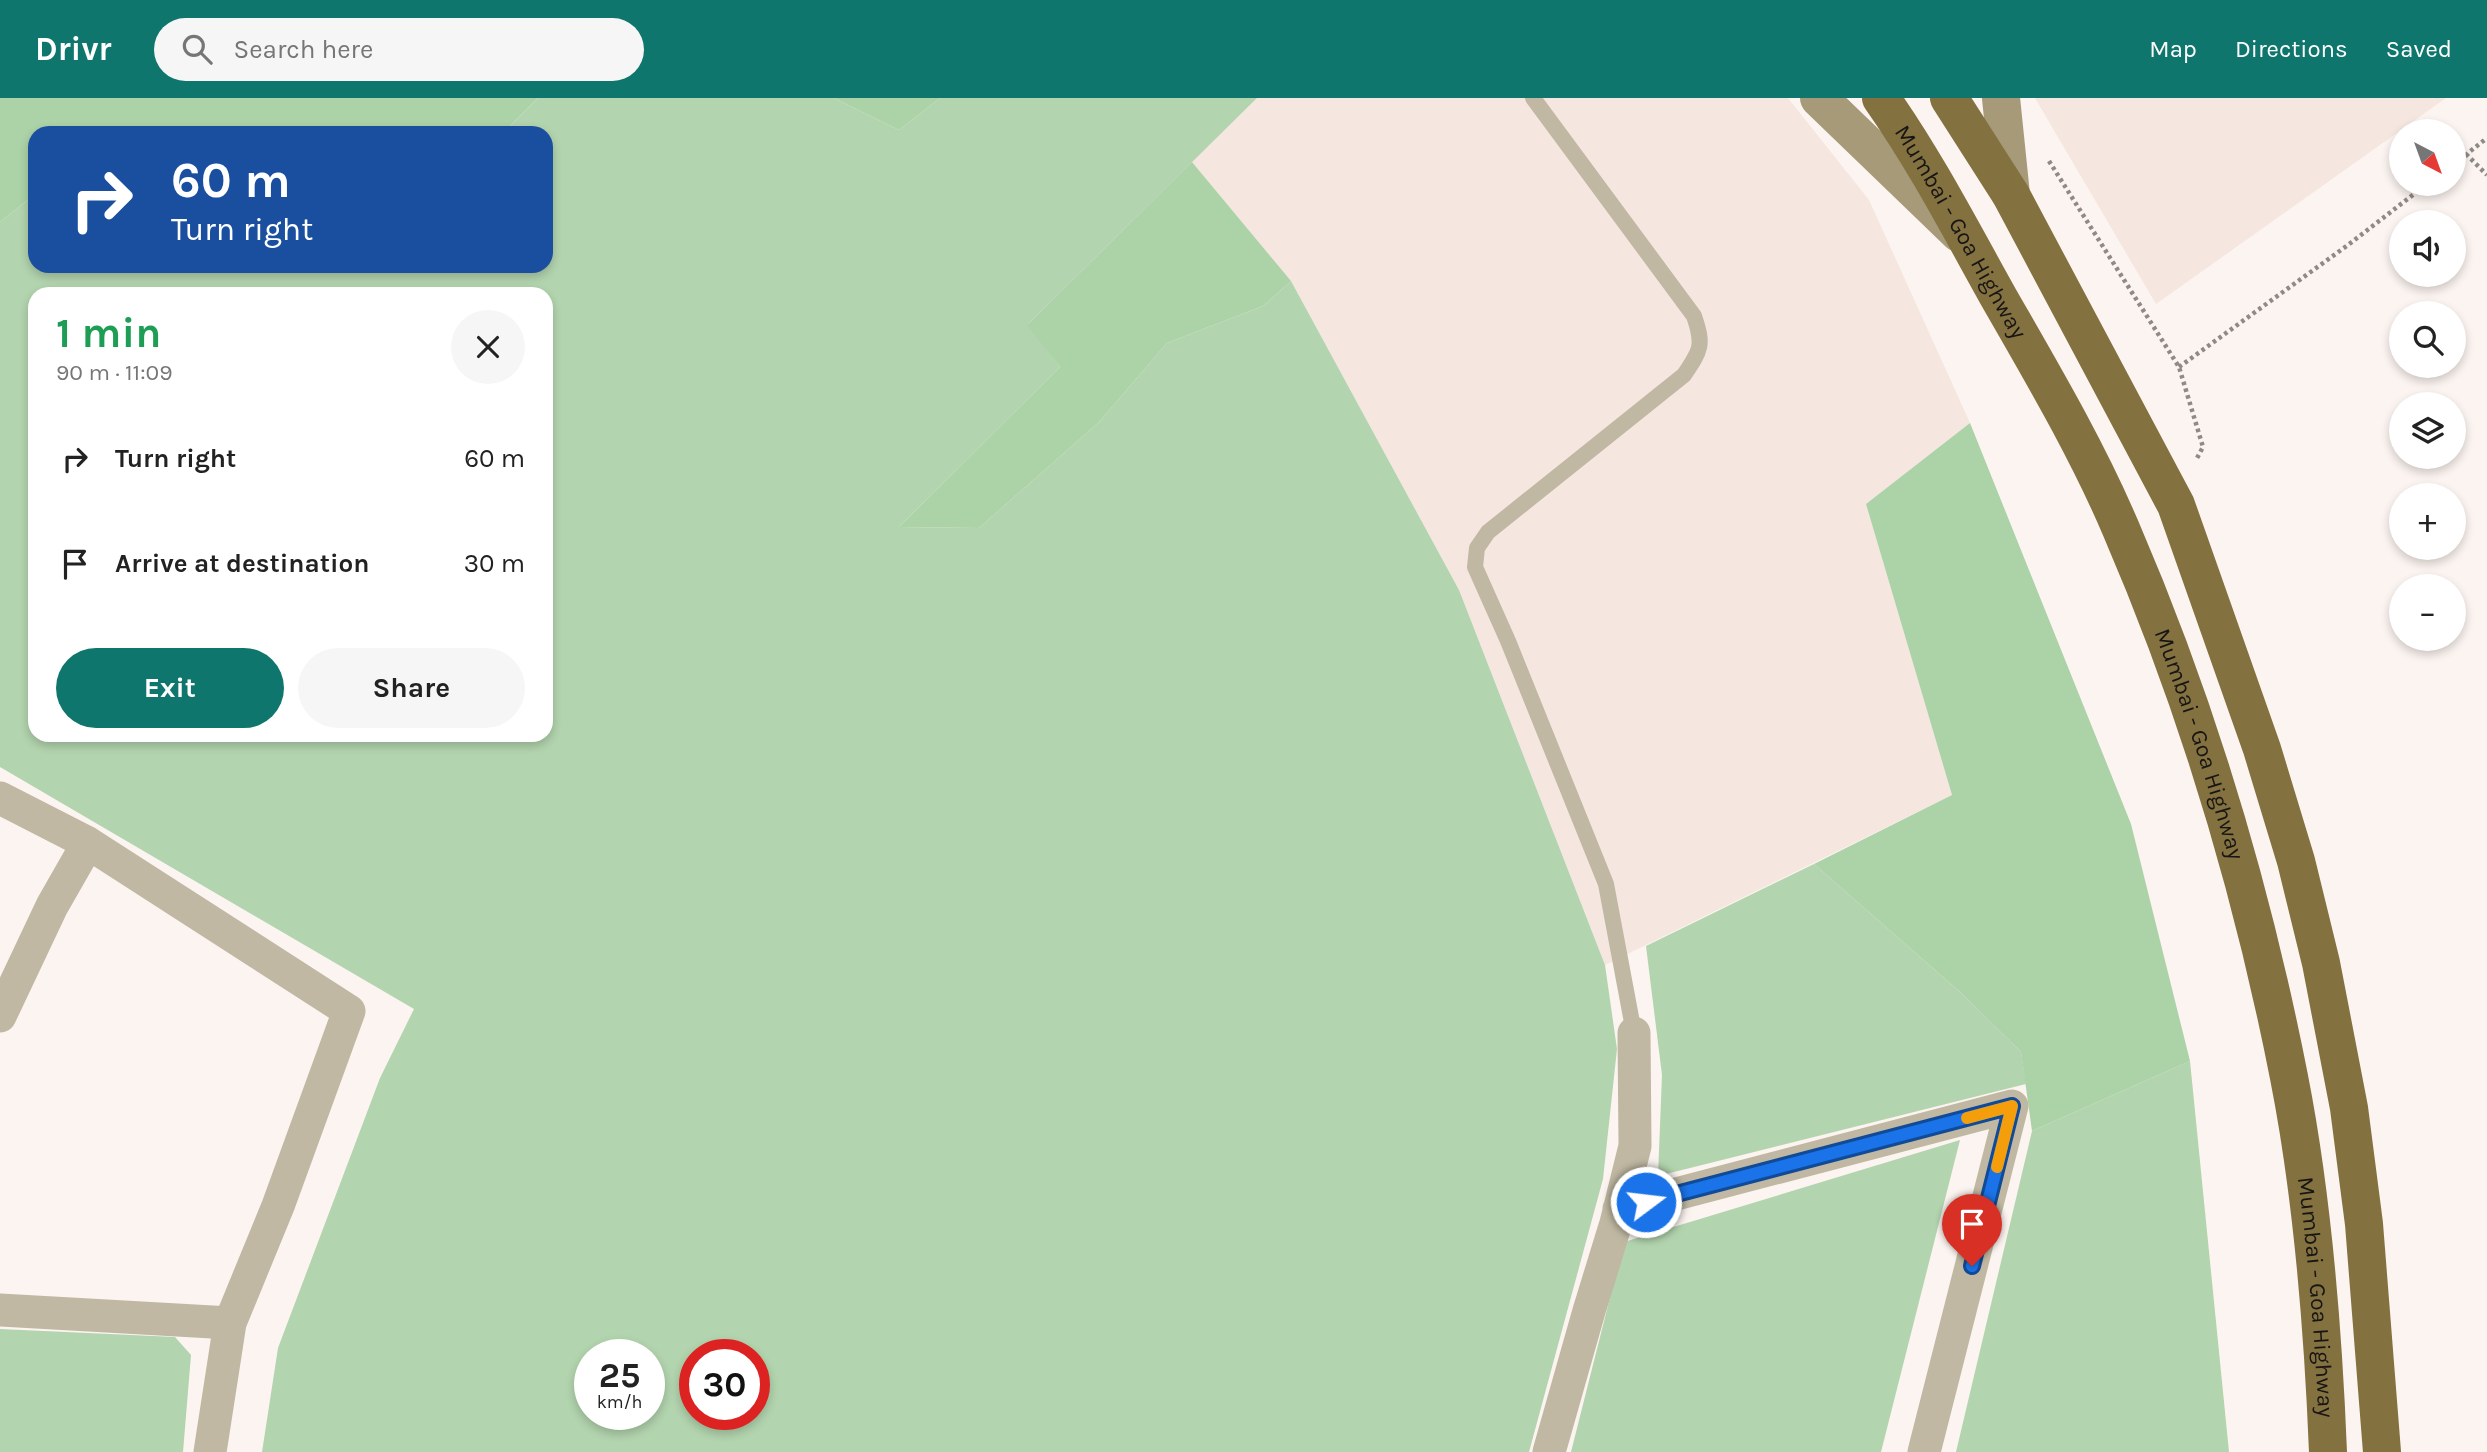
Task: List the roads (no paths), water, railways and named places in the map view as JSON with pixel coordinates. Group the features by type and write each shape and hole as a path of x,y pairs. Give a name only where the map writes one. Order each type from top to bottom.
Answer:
{"highway":[{"name":"Mumbai - Goa Highway","path":"1881,98 1942,195 2061,407 2120,527 2174,662 2217,786 2240,863 2291,1089 2305,1176 2315,1272 2328,1452"},
{"path":"1950,98 2011,195 2176,505 2262,749 2296,861 2321,963 2349,1108 2364,1224 2382,1452"}],"street":[{"path":"1819,98 1970,244"},
{"path":"2001,98 2011,195"},
{"path":"0,798 88,843 349,1011 278,1206 230,1324 210,1452"},
{"path":"0,1016 52,906 88,843"},
{"path":"1549,1452 1635,1146 1634,1033"},
{"path":"1619,1209 2012,1106 1924,1452"},
{"path":"0,1310 230,1324"}],"lane":[{"path":"1533,98 1694,316 1701,338 1697,357 1684,375 1488,532 1478,548 1475,567 1508,641 1606,884 1634,1033"}]}
